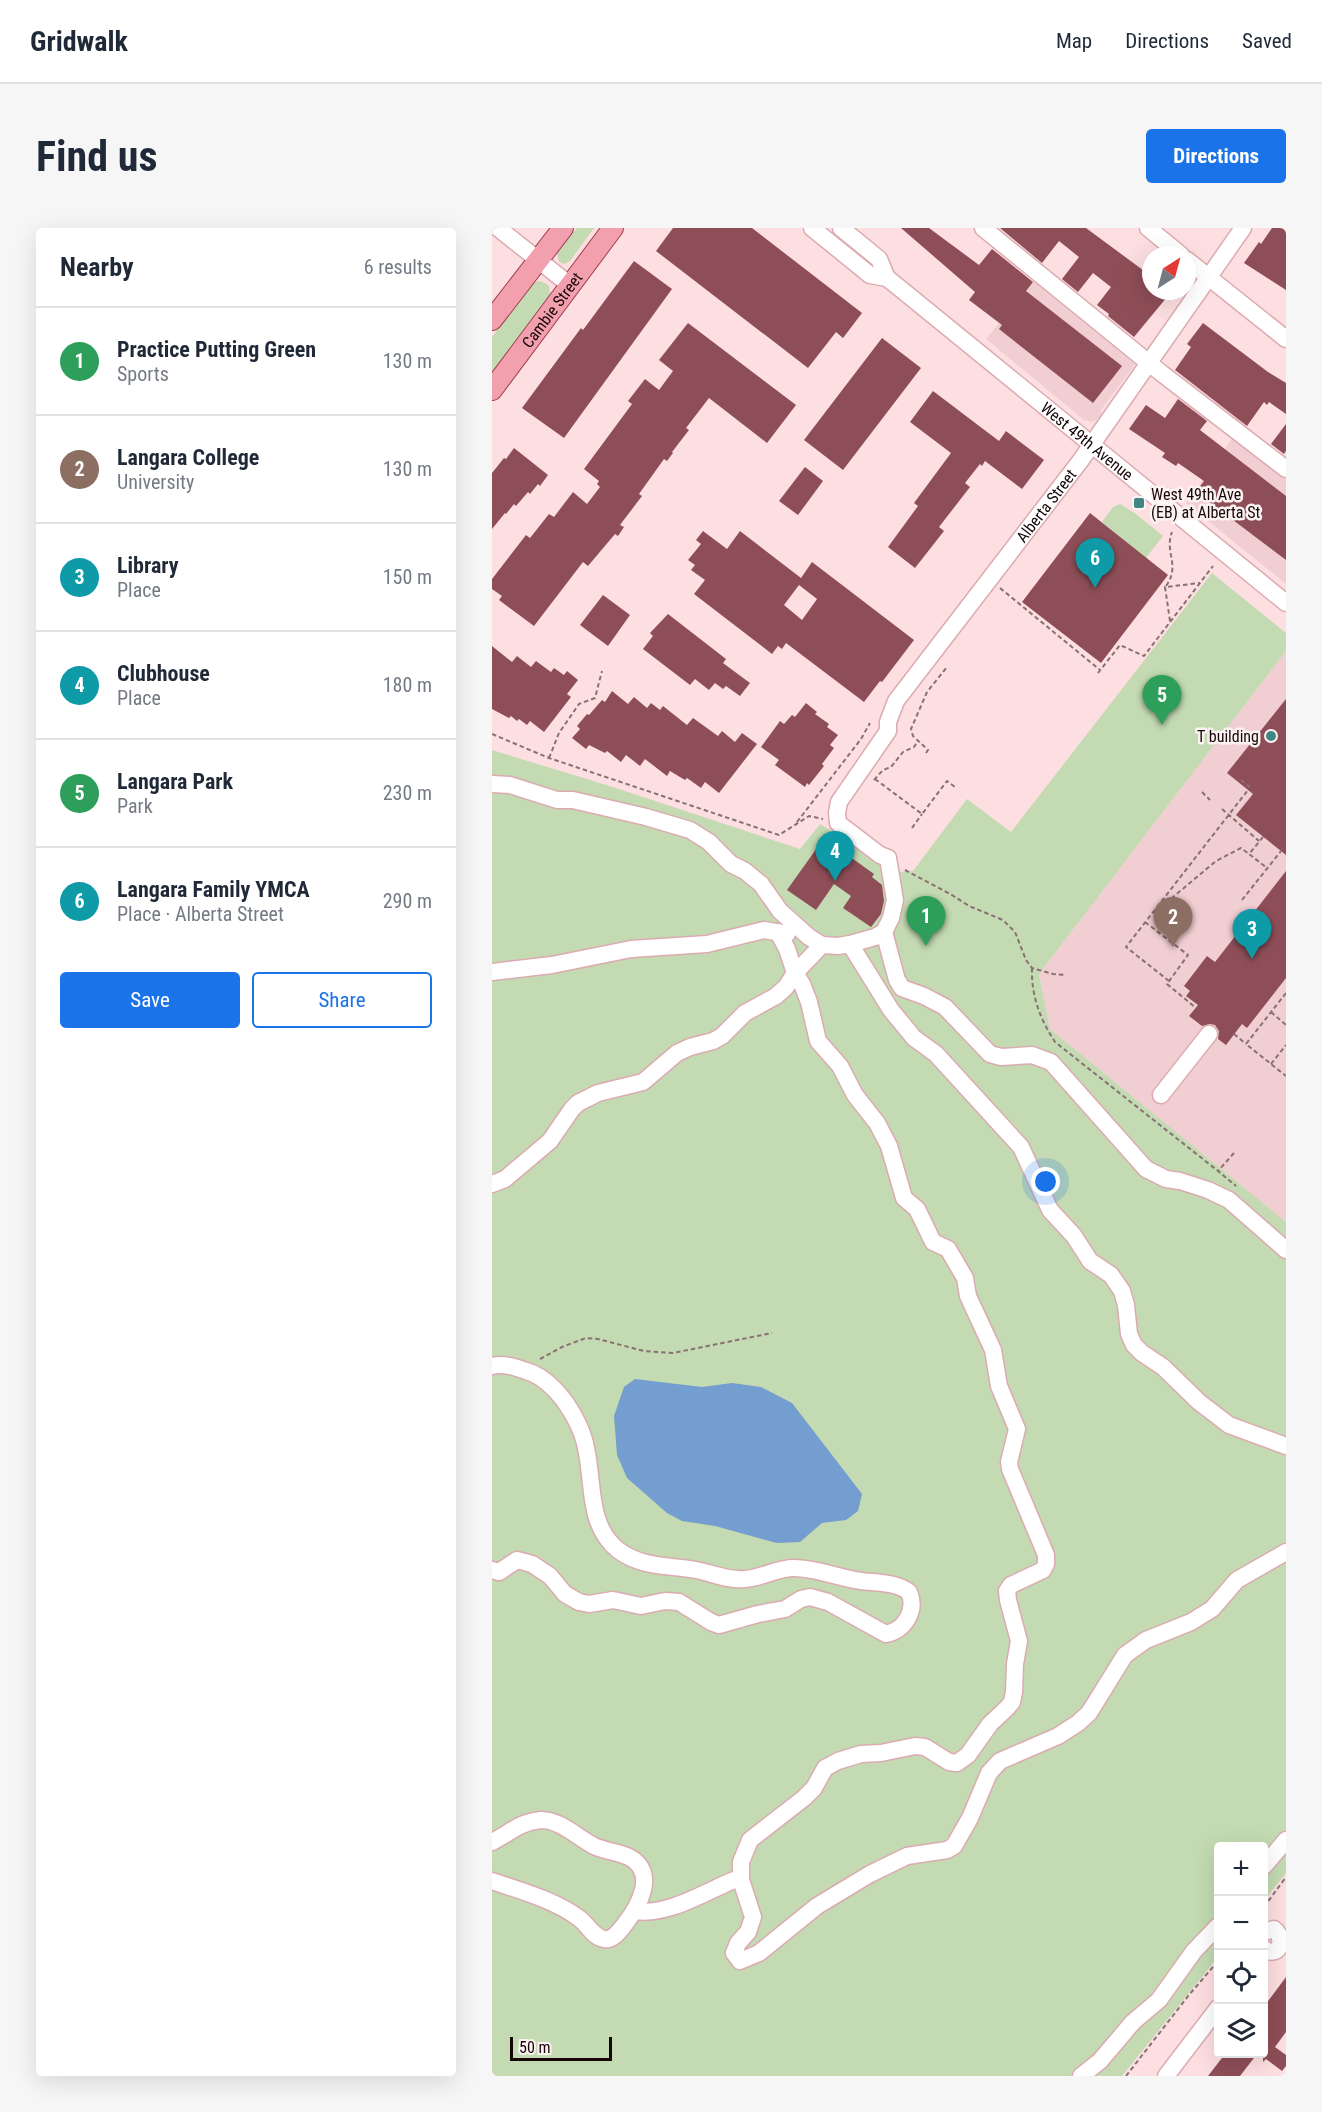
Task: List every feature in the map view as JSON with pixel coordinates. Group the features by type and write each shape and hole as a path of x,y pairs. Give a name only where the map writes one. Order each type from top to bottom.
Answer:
{"main road":[{"path":"492,320 563,228"},
{"name":"Cambie Street","path":"492,390 612,228"}],"street":[{"path":"498,228 571,286"},
{"name":"West 49th Avenue","path":"812,228 870,275 887,278"},
{"name":"West 49th Avenue","path":"841,228 879,259 887,278 1286,603"},
{"path":"983,228 1286,469"},
{"path":"1148,228 1169,246"},
{"name":"Alberta Street","path":"838,823 839,802 888,731 888,723 896,701 1081,460 1243,228"},
{"path":"1196,268 1286,339"},
{"path":"492,784 510,785 557,800 573,800 690,830 710,842 730,864 745,871 761,884 780,911 815,941"},
{"path":"492,972 552,965 631,949 707,944 765,930 838,946 875,937 884,932 896,900 888,858 880,855 838,823"},
{"path":"778,932 809,1002 818,1041 840,1066 855,1095 877,1124 889,1146 904,1198 916,1209 933,1242 948,1249 965,1278 968,1296 993,1350 999,1386 1017,1429 1009,1462 1010,1469 1046,1555 1046,1564 1038,1574 1011,1585 1007,1591 1019,1641 1012,1702 990,1724 968,1755 957,1763 949,1762 925,1747 915,1746 881,1753 861,1754 838,1761 825,1768 814,1788 804,1798 750,1840 741,1862 741,1881 753,1917 748,1932 734,1953 740,1961 759,1953 795,1922 870,1874 907,1856 947,1850 954,1846 970,1818 989,1773 1000,1761 1059,1736 1078,1724 1089,1713 1125,1655 1146,1640 1191,1622 1212,1609 1237,1580 1286,1552"},
{"path":"884,932 897,980 902,988 945,1007 990,1054 1001,1057 1032,1055 1051,1062 1146,1168 1166,1179 1202,1188 1229,1200 1286,1250"},
{"path":"492,1184 505,1179 550,1141 578,1103 598,1093 643,1082 677,1053 722,1036 745,1013 776,996 786,987 815,941"},
{"path":"850,944 891,1010 914,1038 936,1054 1021,1147 1050,1210 1074,1236 1090,1261 1111,1275 1122,1291 1129,1334 1134,1345 1163,1367 1199,1402 1229,1425 1286,1446"},
{"path":"1161,1095 1209,1034"},
{"path":"492,1366 519,1368 537,1376 561,1398 572,1414 586,1447 597,1520 610,1541 626,1555 649,1565 698,1570 733,1579 745,1579 784,1569 807,1569 838,1577 898,1586 909,1592 912,1604 904,1624 893,1633 886,1634 828,1602 810,1597 801,1599 785,1609 719,1625 679,1602 665,1601 641,1606 613,1600 589,1604 579,1602 565,1594 550,1576 532,1564 518,1560 499,1572 492,1570"},
{"path":"492,1842 514,1827 540,1820 550,1821 595,1846 629,1857 638,1863 645,1882 636,1911 613,1937 602,1939 573,1914 544,1900 492,1881"},
{"path":"1268,1860 1286,1840"},
{"path":"636,1911 648,1913 682,1903 734,1880 741,1881"},
{"path":"1081,2076 1100,2061 1133,2022 1159,2000 1194,1951 1214,1930"},
{"path":"1166,2076 1214,2013"}],"path":[{"path":"1170,622 1165,587 1173,572 1173,561 1169,549 1172,532"},
{"path":"998,587 1099,671 1120,645 1144,656 1213,566"},
{"path":"1165,587 1200,583"},
{"path":"926,753 928,750 913,736 911,729 927,692 947,667"},
{"path":"549,758 559,733 579,704 595,698 602,671"},
{"path":"796,824 861,739 870,723"},
{"path":"492,734 549,758 779,835 809,816 838,823"},
{"path":"871,784 884,770 891,767 903,752 914,747 918,741"},
{"path":"875,779 922,814"},
{"path":"1149,918 1249,788 1241,780"},
{"path":"912,828 947,781 955,787"},
{"path":"1202,792 1210,800"},
{"path":"1222,809 1259,841"},
{"path":"1249,854 1263,837"},
{"path":"1169,981 1126,947 1145,922 1216,861 1241,848 1267,868"},
{"path":"1242,900 1281,851"},
{"path":"888,858 912,875 969,906 1003,920 1015,932 1026,960 1032,968 1065,975"},
{"path":"1145,922 1188,955 1167,984 1196,1008"},
{"path":"1032,968 1031,985 1043,1023 1055,1042 1218,1171"},
{"path":"1246,1044 1286,993"},
{"path":"1282,998 1286,1000"},
{"path":"1271,1012 1286,1025"},
{"path":"1234,1034 1286,1076"},
{"path":"1271,1064 1286,1045"},
{"path":"519,1368 586,1338 598,1339 644,1352 673,1353 772,1333"},
{"path":"1268,1900 1286,1877"},
{"path":"1126,2076 1214,1966"}],"shaded area":[{"path":"1036,278 1131,355 1136,363 1101,410 1101,416 1093,422 1084,420 986,339"},
{"path":"1234,436 1286,476 1286,584 1186,503"},
{"path":"1286,651 1286,1222 1050,1029 1039,974"}],"green space":[{"path":"577,228 594,228 570,261 564,264 559,262 557,254"},
{"path":"538,281 549,286 550,295 492,372 492,337 532,284"},
{"path":"1120,504 1163,536 1146,558 1102,522 1113,507"},
{"path":"1212,573 1286,633 1286,651 1039,974 1050,1029 1286,1222 1286,1873 1268,1896 1268,1842 1214,1842 1214,1962 1122,2076 492,2076 492,750 613,787 800,849 820,824 897,872 913,871 967,799 1011,832"}],"water":[{"path":"635,1379 702,1387 732,1383 761,1387 792,1403 862,1494 858,1511 846,1520 822,1523 800,1542 777,1543 715,1526 682,1521 667,1513 627,1478 617,1455 614,1416 624,1387"}],"building":[{"path":"673,228 752,228 862,313 843,338 836,332 808,368 656,251"},
{"path":"901,228 929,228 979,265 992,249 1033,282 1026,291 1122,366 1093,403 999,329 1002,325 969,300 975,292"},
{"path":"1000,228 1086,228 1142,269 1142,300 1165,300 1134,337 1097,305 1111,287 1093,273 1078,292 1062,279 1079,257 1059,241 1042,263"},
{"path":"1272,228 1286,228 1286,290 1244,263"},
{"path":"634,261 672,289 564,438 522,408"},
{"path":"688,323 796,405 767,443 709,398 686,428 689,430 673,453 667,461 664,459 639,494 642,496 620,525 624,527 618,536 615,534 588,566 583,562 534,626 499,600 502,596 492,589 492,579 526,535 530,538 549,514 554,517 573,492 587,504 600,487 597,484 599,481 584,469 632,404 628,401 645,379 659,390 673,371 659,360"},
{"path":"1203,323 1286,383 1286,414 1269,402 1267,405 1264,402 1247,426 1175,370 1191,347 1187,344"},
{"path":"882,338 921,368 843,470 804,440"},
{"path":"933,391 999,441 1006,431 1044,460 1022,489 985,461 982,466 980,464 965,483 970,487 939,527 944,531 915,568 888,547 918,506 914,503 951,453 910,422"},
{"path":"1178,399 1207,421 1200,430 1286,496 1286,560 1196,492 1204,481 1178,463 1176,466 1162,457 1165,453 1129,429 1146,405 1165,418"},
{"path":"1286,424 1286,451 1284,454 1271,444"},
{"path":"514,448 548,475 540,486 538,484 530,494 528,492 516,506 514,504 492,529 492,473"},
{"path":"805,467 823,481 798,515 779,501"},
{"path":"1090,513 1168,575 1101,663 1022,602"},
{"path":"703,531 727,549 740,531 801,578 812,562 914,640 864,702 786,643 782,649 778,646 772,654 694,594 705,580 691,570 695,565 688,560 701,544 696,540","holes":["799,585 817,599 802,620 784,605"]},
{"path":"603,595 630,615 608,646 580,625"},
{"path":"668,614 726,659 723,663 750,683 740,696 726,686 723,689 715,683 709,690 695,679 690,685 643,649 653,636 650,633"},
{"path":"492,646 512,662 517,656 531,667 536,661 551,672 554,668 564,675 567,671 578,680 567,694 571,697 544,732 530,721 527,725 519,719 517,721 511,716 509,718 492,709"},
{"path":"612,691 628,704 634,697 647,708 651,703 660,710 663,706 687,725 693,718 718,736 722,731 735,742 742,733 757,744 719,793 705,782 701,788 687,778 685,780 670,771 667,776 645,759 640,766 626,755 621,762 607,751 605,753 589,745 586,749 572,738 580,729 577,726 587,714 589,715 602,700 605,702"},
{"name":"T building","path":"1286,699 1286,855 1236,815 1253,794 1227,773"},
{"path":"806,703 817,712 815,714 829,724 827,727 838,735 830,745 834,748 822,764 824,766 805,787 775,765 779,760 761,747 780,721 784,724 792,715 795,717"},
{"path":"824,838 874,874 872,877 882,885 884,901 881,914 871,927 843,908 851,896 834,884 816,910 787,890"},
{"path":"1286,871 1286,978 1247,1028 1242,1024 1226,1045 1218,1039 1219,1031 1215,1025 1202,1026 1189,1016 1198,1005 1186,996 1190,991 1184,986 1207,956 1215,962"},
{"path":"1286,1977 1286,2032 1275,2047 1286,2055 1286,2066 1282,2071 1266,2059 1263,2062 1263,2058 1268,2058 1268,2001"},
{"path":"1222,2058 1254,2058 1240,2076 1208,2076"}],"place":[{"name":"West 49th Ave (EB) at Alberta St","path":"1139,503"},
{"name":"Langara Family YMCA","path":"1095,588"},
{"name":"Langara Park","path":"1162,725"},
{"name":"T building","path":"1271,736"},
{"name":"Clubhouse","path":"835,881"},
{"name":"Practice Putting Green","path":"926,946"},
{"name":"Langara College","path":"1173,947"},
{"name":"Library","path":"1252,959"}]}
